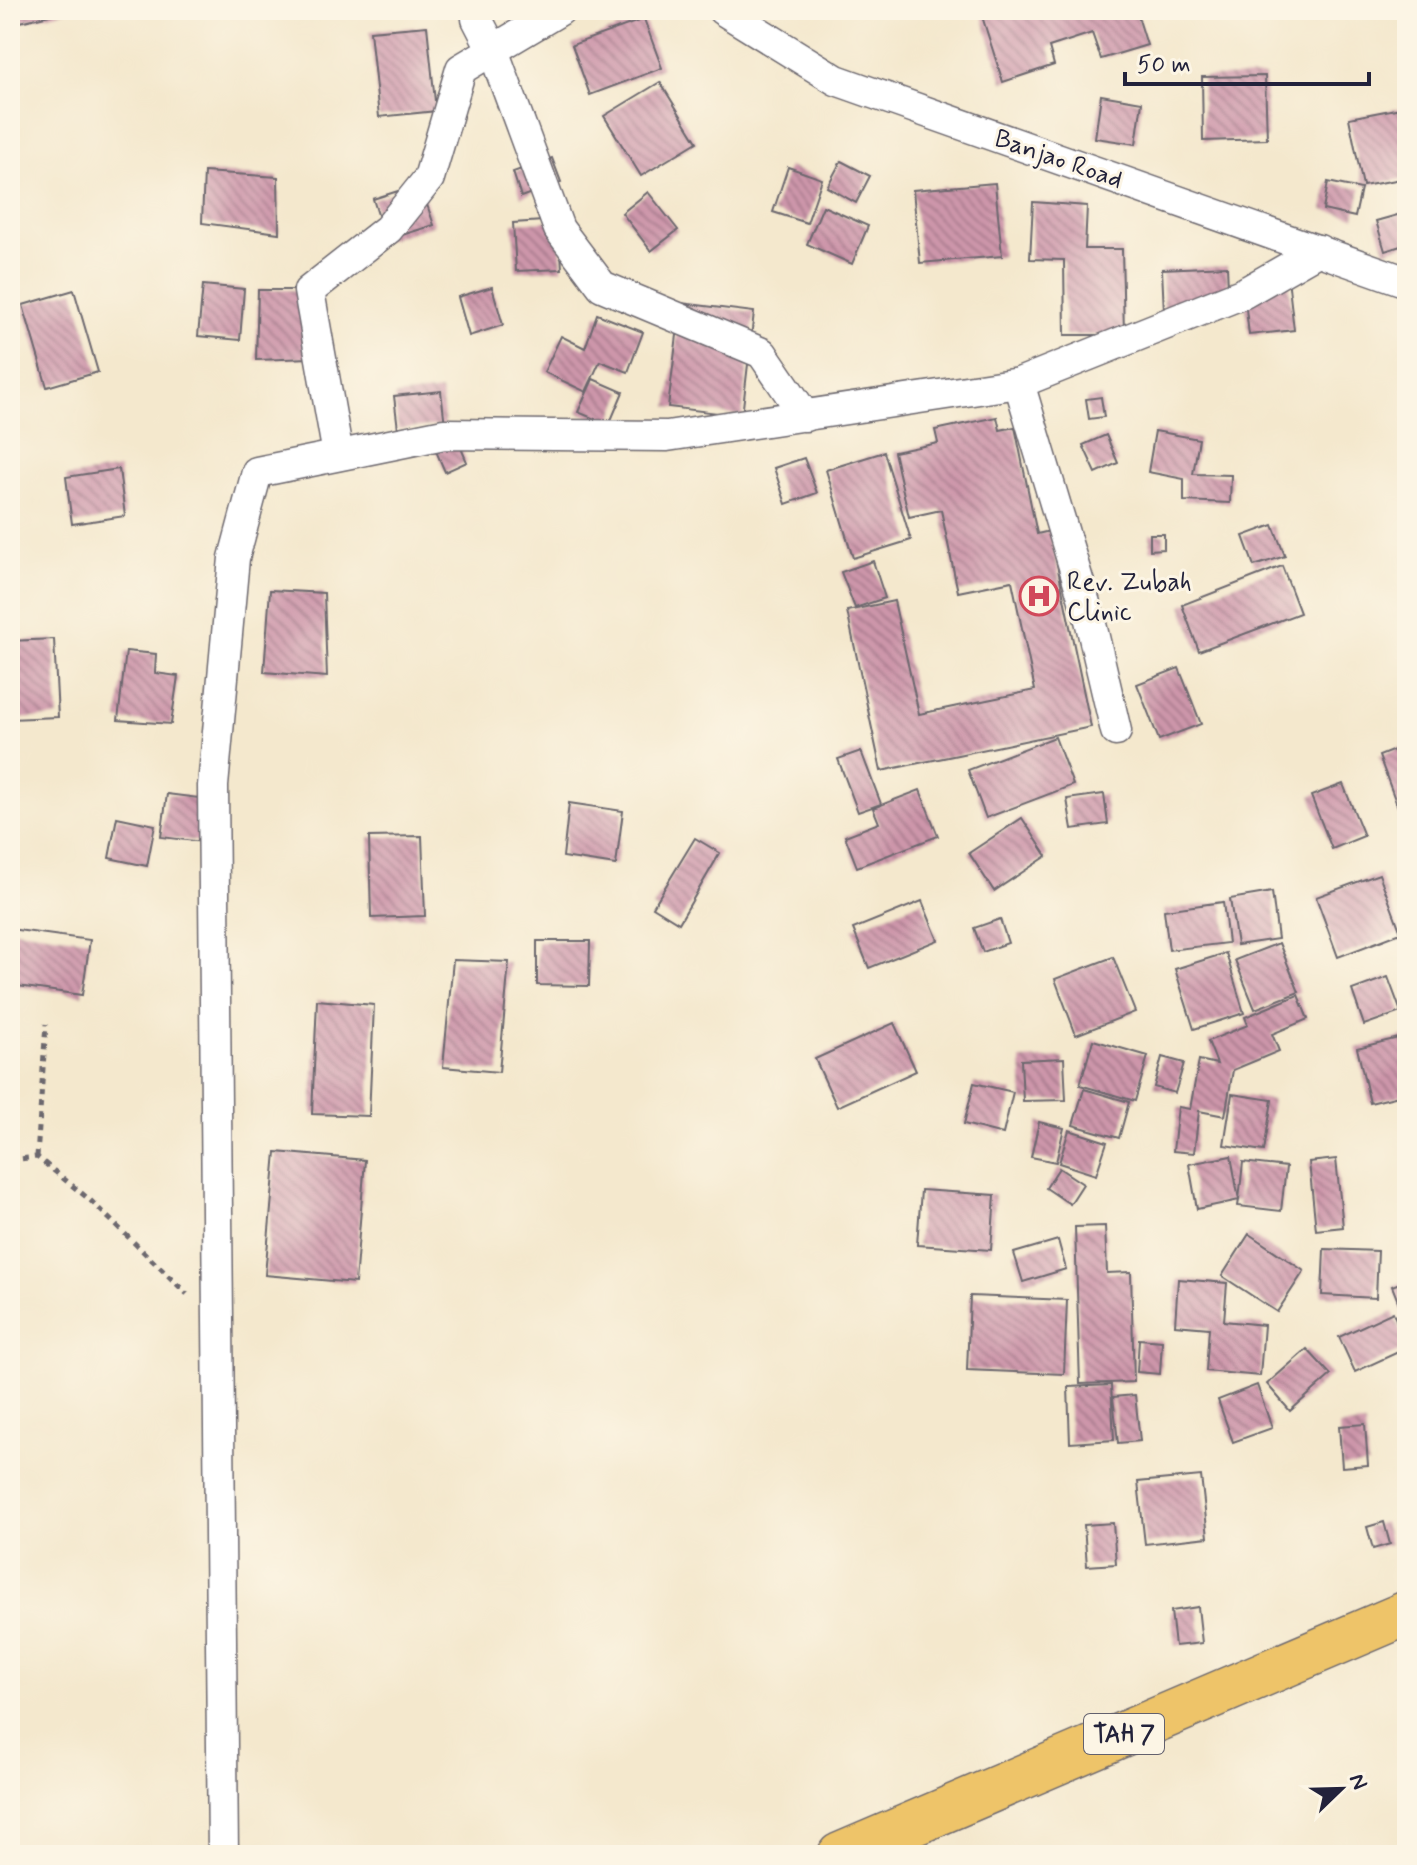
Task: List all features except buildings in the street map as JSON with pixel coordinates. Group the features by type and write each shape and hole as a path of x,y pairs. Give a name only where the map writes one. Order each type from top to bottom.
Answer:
{"highway":[{"name":"TAH 7","path":"863,1850 1407,1613"}],"street":[{"path":"478,10 477,19 493,50 559,229 602,286 762,353 805,416"},
{"path":"338,455 309,291 388,229 429,178 461,69 560,10"},
{"name":"Banjao Road","path":"723,10 836,80 1407,282"},
{"path":"223,1855 213,786 234,558 257,472 444,434 667,436 1019,383 1244,293 1319,250"},
{"path":"1019,383 1090,620 1116,731"}],"path":[{"path":"37,1157 46,1024"},
{"path":"10,1160 37,1157 90,1200 216,1321"}],"place":[{"name":"Rev. Zubah Clinic","path":"1039,596"}]}
